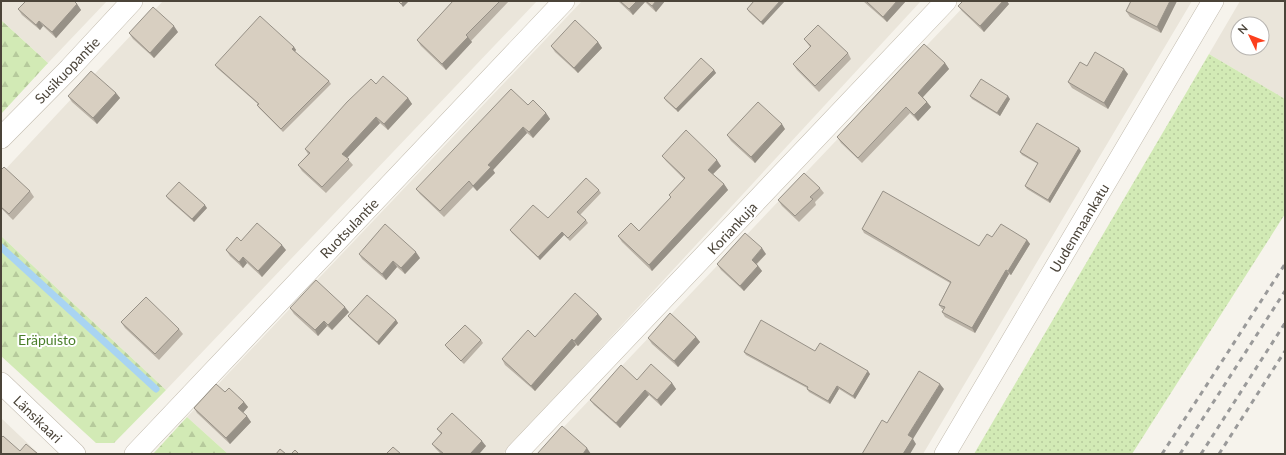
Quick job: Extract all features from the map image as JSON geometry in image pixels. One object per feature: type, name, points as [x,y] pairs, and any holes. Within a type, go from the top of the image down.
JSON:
[{"type":"street","name":"Susikuopantie","points":[[1,138],[70,68],[132,1]]},
{"type":"street","name":"Ruotsulantie","points":[[135,454],[564,1]]},
{"type":"street","name":"Koriankuja","points":[[516,454],[946,1]]},
{"type":"street","name":"Uudenmaankatu","points":[[945,454],[1213,1]]},
{"type":"street","name":"Länsikaari","points":[[1,383],[75,454]]},
{"type":"shaded area","points":[[1,1],[107,1],[48,63],[1,20]]},
{"type":"shaded area","points":[[163,1],[537,1],[166,390],[1,236],[1,174]]},
{"type":"shaded area","points":[[582,1],[921,1],[503,454],[228,454],[187,417]]},
{"type":"shaded area","points":[[969,1],[1192,1],[923,454],[538,454]]},
{"type":"shaded area","points":[[1240,1],[1285,1],[1285,99],[1209,54],[1230,18],[1230,56],[1270,56],[1270,16],[1231,16]]},
{"type":"shaded area","points":[[1,418],[39,454],[1,454]]},
{"type":"green space","points":[[1,20],[48,63],[1,114]]},
{"type":"green space","points":[[1209,54],[1285,99],[1285,214],[1132,454],[974,454]]},
{"type":"green space","name":"Eräpuisto","points":[[1,236],[166,390],[114,443],[96,443],[1,356]]},
{"type":"green space","points":[[187,417],[228,454],[153,454]]},
{"type":"building","points":[[26,1],[74,1],[77,4],[52,32],[39,21],[36,25],[18,9]]},
{"type":"building","points":[[453,1],[500,1],[466,35],[468,37],[442,64],[417,40]]},
{"type":"building","points":[[620,1],[637,1],[629,9]]},
{"type":"building","points":[[646,1],[656,1],[652,6]]},
{"type":"building","points":[[754,1],[780,1],[761,22],[747,9]]},
{"type":"building","points":[[866,1],[897,1],[883,17]]},
{"type":"building","points":[[963,1],[1003,1],[980,26],[958,6]]},
{"type":"building","points":[[1131,1],[1170,1],[1157,27],[1126,11]]},
{"type":"building","points":[[153,7],[174,26],[150,53],[129,33]]},
{"type":"building","points":[[260,16],[294,47],[292,49],[329,81],[281,129],[257,105],[259,104],[215,65]]},
{"type":"building","points":[[575,20],[598,42],[574,68],[551,46]]},
{"type":"building","points":[[818,25],[848,53],[815,86],[793,64],[811,46],[804,39]]},
{"type":"building","points":[[924,44],[945,63],[918,93],[927,102],[914,115],[906,107],[858,158],[837,137]]},
{"type":"building","points":[[1095,52],[1124,69],[1104,103],[1068,82],[1080,62],[1087,66]]},
{"type":"building","points":[[701,58],[714,70],[676,109],[664,98]]},
{"type":"building","points":[[91,71],[116,93],[93,118],[68,96]]},
{"type":"building","points":[[383,76],[408,98],[384,124],[376,117],[342,154],[349,159],[322,187],[298,165],[310,153],[305,149],[347,102],[371,79],[376,84]]},
{"type":"building","points":[[981,79],[1008,96],[997,113],[970,96]]},
{"type":"building","points":[[511,89],[528,105],[533,100],[546,113],[529,132],[523,127],[488,165],[491,167],[473,186],[469,181],[440,211],[416,189]]},
{"type":"building","points":[[758,102],[782,124],[751,157],[727,135]]},
{"type":"building","points":[[1037,123],[1079,148],[1048,200],[1025,186],[1038,163],[1020,152]]},
{"type":"building","points":[[686,130],[717,160],[708,170],[724,184],[649,265],[618,236],[631,223],[639,231],[671,197],[669,195],[685,178],[662,156]]},
{"type":"building","points":[[4,167],[30,191],[9,214],[1,207],[1,170]]},
{"type":"building","points":[[804,173],[820,188],[810,197],[813,199],[795,216],[778,200]]},
{"type":"building","points":[[586,178],[599,190],[577,212],[586,220],[568,238],[562,232],[538,257],[510,230],[533,205],[548,218]]},
{"type":"building","points":[[179,182],[205,205],[192,219],[166,196]]},
{"type":"building","points":[[883,191],[979,246],[987,234],[992,237],[1001,224],[1027,240],[1008,271],[1006,270],[972,328],[942,312],[945,307],[939,305],[951,282],[862,229]]},
{"type":"building","points":[[257,223],[282,245],[258,271],[243,257],[239,262],[226,250],[237,237],[241,241]]},
{"type":"building","points":[[385,224],[416,252],[401,268],[393,261],[382,274],[359,254]]},
{"type":"building","points":[[745,233],[762,248],[752,260],[758,266],[740,286],[717,264]]},
{"type":"building","points":[[316,280],[345,307],[328,325],[324,321],[315,330],[290,308]]},
{"type":"building","points":[[575,293],[598,314],[574,341],[572,339],[531,386],[502,359],[528,330],[535,337]]},
{"type":"building","points":[[367,295],[396,320],[377,342],[348,316]]},
{"type":"building","points":[[146,297],[179,329],[155,354],[121,322]]},
{"type":"building","points":[[670,313],[696,337],[674,361],[648,338]]},
{"type":"building","points":[[761,320],[815,351],[820,343],[868,371],[853,396],[837,386],[828,401],[807,389],[808,387],[744,352]]},
{"type":"building","points":[[465,325],[481,340],[461,361],[445,345]]},
{"type":"building","points":[[651,364],[672,383],[657,400],[645,390],[616,423],[590,400],[621,365],[637,380]]},
{"type":"building","points":[[919,371],[940,384],[908,435],[913,438],[903,454],[862,454],[882,420],[887,423]]},
{"type":"building","points":[[216,384],[225,392],[229,388],[244,402],[238,408],[247,416],[226,438],[194,408]]},
{"type":"building","points":[[452,413],[482,441],[470,454],[444,454],[432,444],[442,433],[437,429]]},
{"type":"building","points":[[562,426],[587,448],[583,454],[537,454]]},
{"type":"building","points":[[3,436],[20,451],[26,444],[38,454],[1,454],[1,438]]},
{"type":"building","points":[[393,447],[401,454],[386,454]]},
{"type":"building","points":[[280,449],[286,454],[276,454]]},
{"type":"building","points":[[295,450],[299,454],[291,454]]},
{"type":"waterway","points":[[1,247],[156,389]]},
{"type":"railway","points":[[1162,454],[1285,264]]},
{"type":"railway","points":[[1180,454],[1285,291]]},
{"type":"railway","points":[[1201,454],[1285,323]]},
{"type":"railway","points":[[1219,454],[1285,351]]}]
